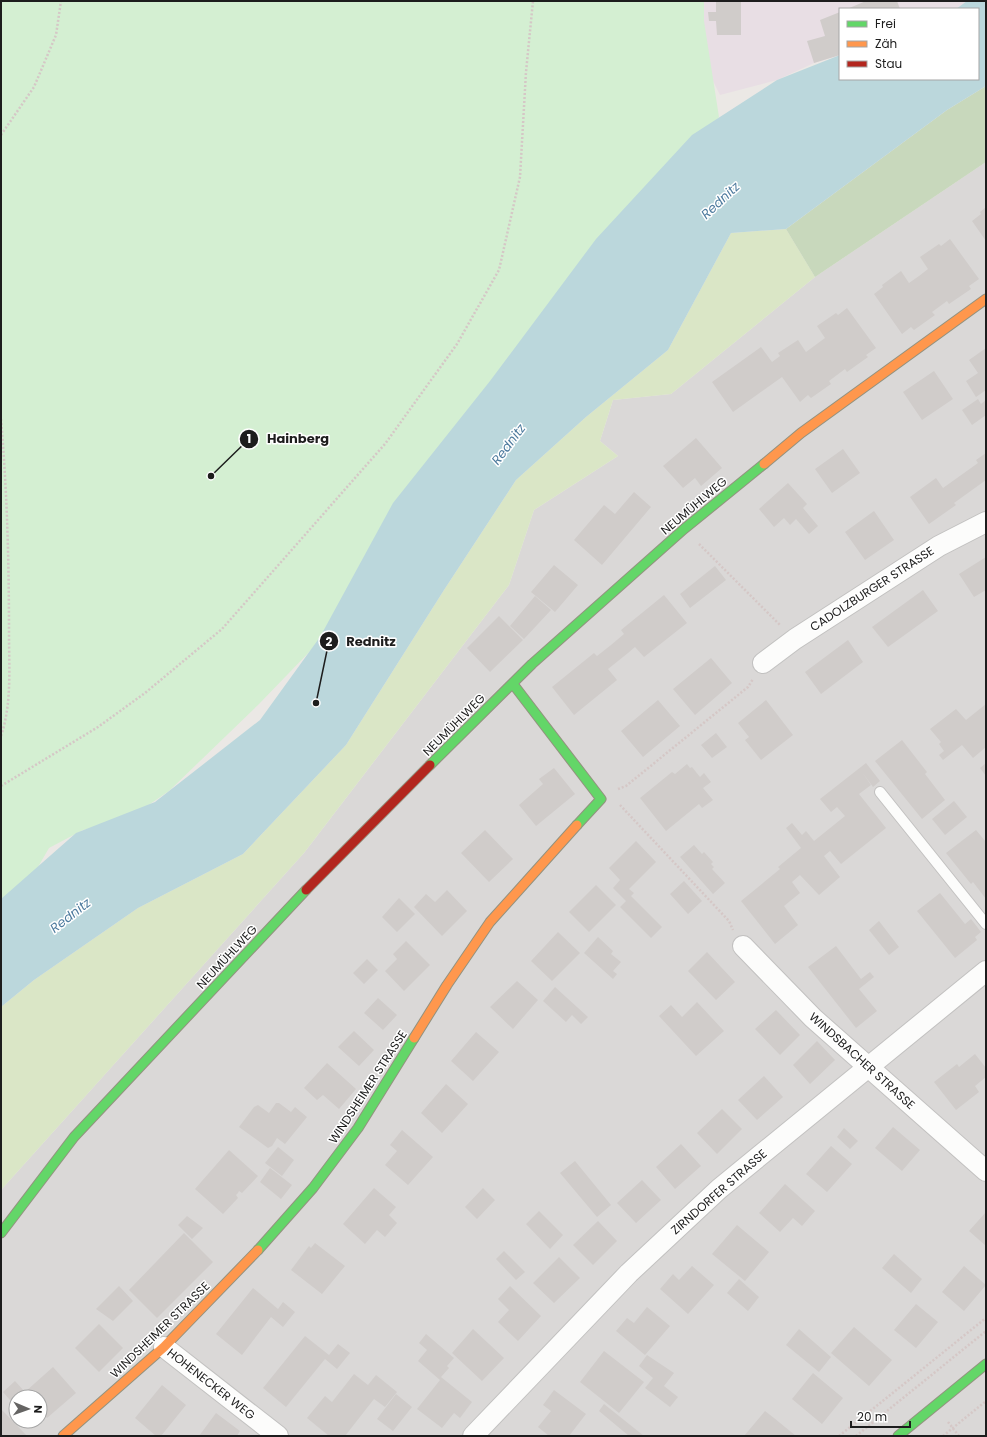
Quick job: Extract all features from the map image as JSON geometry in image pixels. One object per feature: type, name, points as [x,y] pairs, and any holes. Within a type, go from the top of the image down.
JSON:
[{"type":"street","name":"NEUMÜHLWEG","points":[[1,1233],[74,1137],[317,878],[532,664],[684,529],[801,433],[986,299]]},
{"type":"street","name":"CADOLZBURGER STRASSE","points":[[763,663],[794,640],[939,546],[986,522]]},
{"type":"street","points":[[513,684],[601,799]]},
{"type":"street","name":"WINDSHEIMER STRASSE","points":[[63,1436],[164,1347],[273,1234],[313,1188],[358,1128],[447,985],[490,922],[528,878],[601,799]]},
{"type":"street","name":"WINDSBACHER STRASSE","points":[[742,946],[813,1018],[986,1171]]},
{"type":"street","name":"ZIRNDORFER STRASSE","points":[[473,1436],[628,1274],[719,1190],[849,1084],[867,1067],[986,971]]},
{"type":"street","name":"HOHENECKER WEG","points":[[164,1347],[278,1436]]},
{"type":"street","points":[[898,1436],[986,1364]]},
{"type":"lane","points":[[880,792],[986,924]]},
{"type":"path","points":[[1,135],[34,87],[56,35],[61,1]]},
{"type":"path","points":[[1,786],[98,727],[145,693],[222,629],[385,444],[457,344],[499,270],[520,177],[526,72],[533,1]]},
{"type":"path","points":[[1,419],[6,481],[9,575],[9,670],[5,723],[1,736]]},
{"type":"path","points":[[684,529],[794,640]]},
{"type":"path","points":[[601,799],[609,792],[626,786],[748,687],[763,663]]},
{"type":"path","points":[[609,792],[729,922]]},
{"type":"path","points":[[839,1436],[986,1318]]},
{"type":"path","points":[[856,1436],[986,1331]]},
{"type":"path","points":[[943,1436],[986,1401]]},
{"type":"shaded area","points":[[690,1],[967,1],[957,8],[839,8],[839,55],[814,63],[777,80],[720,95],[698,51]]},
{"type":"shaded area","points":[[986,162],[986,1436],[1,1436],[1,1190],[304,853],[509,585],[534,510],[618,456],[600,441],[613,400],[671,394],[815,277]]},
{"type":"green space","points":[[1,1],[704,1],[704,21],[719,117],[316,645],[259,704],[169,791],[150,804],[121,820],[83,830],[49,848],[38,867],[17,890],[1,900]]},
{"type":"green space","points":[[986,86],[986,162],[815,277],[786,229],[947,110]]},
{"type":"green space","points":[[786,229],[815,277],[671,394],[613,400],[600,441],[618,456],[534,510],[509,585],[304,853],[1,1190],[1,1007],[34,980],[138,908],[243,854],[346,745],[444,590],[516,480],[586,417],[668,350],[731,233]]},
{"type":"water","points":[[967,1],[986,1],[986,86],[947,110],[786,229],[731,233],[668,350],[586,417],[516,480],[444,590],[346,745],[243,854],[138,908],[34,980],[1,1007],[1,899],[76,833],[155,802],[260,720],[320,637],[393,503],[490,381],[596,239],[692,135],[777,80],[839,55],[839,80],[979,80],[979,8],[957,8]]},
{"type":"building","points":[[716,1],[741,1],[741,35],[717,35],[716,21],[709,21],[708,12],[716,12]]},
{"type":"building","points":[[866,1],[897,1],[900,8],[849,8]]},
{"type":"building","points":[[839,12],[839,55],[814,63],[807,41],[825,36],[820,20]]},
{"type":"building","points":[[986,207],[986,241],[972,221],[981,214],[980,212]]},
{"type":"building","points":[[950,239],[979,279],[969,286],[971,289],[949,304],[947,301],[932,312],[935,315],[914,330],[911,327],[902,334],[874,294],[883,287],[882,285],[901,271],[909,283],[919,276],[928,269],[920,257],[939,244],[941,246]]},
{"type":"building","points":[[847,308],[876,348],[866,355],[868,357],[847,372],[845,369],[829,381],[831,384],[811,398],[808,395],[800,402],[782,377],[733,412],[712,382],[761,347],[772,362],[780,356],[778,353],[798,340],[806,352],[825,338],[817,326],[836,313],[838,315]]},
{"type":"building","points":[[986,348],[986,390],[976,397],[966,381],[978,373],[969,360]]},
{"type":"building","points":[[934,371],[953,399],[922,420],[903,392]]},
{"type":"building","points":[[978,399],[981,404],[986,400],[986,415],[972,425],[962,410]]},
{"type":"building","points":[[696,438],[722,468],[701,486],[695,478],[683,488],[663,466]]},
{"type":"building","points":[[843,449],[860,473],[832,493],[815,469]]},
{"type":"building","points":[[986,453],[986,480],[954,503],[956,505],[929,524],[910,497],[936,478],[943,488],[978,463],[976,460]]},
{"type":"building","points":[[788,483],[807,504],[803,508],[818,526],[809,534],[796,519],[790,525],[784,518],[774,527],[759,509]]},
{"type":"building","points":[[634,492],[651,507],[602,565],[574,540],[604,505],[615,514]]},
{"type":"building","points":[[874,511],[894,540],[865,560],[845,532]]},
{"type":"building","points":[[986,557],[986,590],[974,597],[959,574]]},
{"type":"building","points":[[554,565],[578,585],[555,612],[531,592]]},
{"type":"building","points":[[715,566],[726,580],[690,608],[680,594]]},
{"type":"building","points":[[923,590],[938,611],[888,647],[872,627]]},
{"type":"building","points":[[664,595],[687,623],[644,657],[635,647],[608,669],[617,680],[574,715],[552,687],[594,653],[597,656],[611,645],[624,634],[621,630]]},
{"type":"building","points":[[535,596],[551,610],[524,639],[510,626]]},
{"type":"building","points":[[499,616],[523,640],[490,672],[467,648]]},
{"type":"building","points":[[848,640],[863,662],[821,694],[805,672]]},
{"type":"building","points":[[711,658],[732,683],[695,715],[673,689]]},
{"type":"building","points":[[658,700],[680,726],[643,757],[621,731]]},
{"type":"building","points":[[766,700],[793,735],[761,760],[745,740],[749,737],[738,723]]},
{"type":"building","points":[[986,704],[986,747],[973,758],[962,745],[943,760],[939,755],[944,751],[939,744],[941,742],[930,729],[956,709],[966,720]]},
{"type":"building","points":[[716,733],[727,747],[712,758],[701,745]]},
{"type":"building","points":[[902,740],[927,772],[925,774],[945,800],[922,819],[875,761]]},
{"type":"building","points":[[866,763],[880,781],[873,787],[862,772],[871,785],[859,794],[886,828],[841,864],[830,851],[824,856],[840,877],[819,895],[800,875],[792,882],[800,893],[784,906],[798,925],[775,944],[741,901],[780,869],[778,867],[801,848],[786,828],[792,823],[802,835],[806,831],[814,841],[845,816],[837,807],[831,812],[820,799]]},
{"type":"building","points":[[986,763],[986,776],[980,768]]},
{"type":"building","points":[[687,764],[690,768],[692,767],[700,777],[704,773],[711,782],[703,788],[713,800],[702,808],[699,804],[666,831],[640,798],[672,772],[675,774]]},
{"type":"building","points":[[554,768],[575,794],[536,826],[519,805],[543,784],[539,779]]},
{"type":"building","points":[[954,801],[967,817],[945,835],[932,819]]},
{"type":"building","points":[[485,830],[513,859],[489,882],[461,853]]},
{"type":"building","points":[[976,830],[986,842],[986,899],[973,882],[971,884],[946,853]]},
{"type":"building","points":[[636,841],[656,862],[629,889],[634,893],[631,896],[662,927],[651,938],[620,907],[626,901],[613,888],[620,880],[609,868]]},
{"type":"building","points":[[694,845],[702,854],[704,852],[713,862],[711,864],[714,867],[712,869],[725,883],[713,894],[680,857]]},
{"type":"building","points":[[684,881],[702,901],[688,914],[670,894]]},
{"type":"building","points":[[596,885],[616,905],[589,932],[569,912]]},
{"type":"building","points":[[447,890],[467,911],[442,936],[414,907],[426,894],[435,902]]},
{"type":"building","points":[[940,893],[965,924],[971,919],[981,932],[975,937],[977,940],[955,958],[917,911]]},
{"type":"building","points":[[399,898],[415,914],[397,932],[382,917]]},
{"type":"building","points":[[879,921],[899,947],[889,955],[869,930]]},
{"type":"building","points":[[558,932],[580,953],[552,981],[531,961]]},
{"type":"building","points":[[598,937],[613,951],[611,954],[621,962],[613,971],[617,974],[613,979],[584,953]]},
{"type":"building","points":[[406,941],[430,965],[404,991],[385,971],[397,959],[393,954]]},
{"type":"building","points":[[836,946],[861,979],[870,972],[874,977],[859,989],[877,1011],[856,1028],[808,967]]},
{"type":"building","points":[[707,952],[735,982],[716,1000],[688,971]]},
{"type":"building","points":[[367,959],[378,970],[364,984],[353,973]]},
{"type":"building","points":[[517,981],[538,1000],[513,1029],[490,1007]]},
{"type":"building","points":[[555,987],[588,1017],[581,1024],[572,1015],[566,1022],[543,1001]]},
{"type":"building","points":[[378,998],[397,1015],[383,1030],[364,1013]]},
{"type":"building","points":[[697,1002],[724,1031],[696,1056],[659,1016],[671,1005],[682,1017]]},
{"type":"building","points":[[776,1010],[800,1035],[780,1055],[755,1029]]},
{"type":"building","points":[[354,1031],[374,1050],[359,1066],[338,1047]]},
{"type":"building","points":[[476,1032],[499,1052],[473,1081],[451,1061]]},
{"type":"building","points":[[817,1041],[835,1060],[810,1084],[793,1065]]},
{"type":"building","points":[[975,1054],[986,1068],[986,1077],[975,1086],[979,1092],[956,1110],[934,1082],[957,1064],[959,1067]]},
{"type":"building","points":[[327,1063],[356,1089],[339,1109],[323,1095],[317,1100],[304,1088]]},
{"type":"building","points":[[764,1076],[783,1097],[757,1120],[738,1100]]},
{"type":"building","points":[[446,1084],[468,1104],[442,1133],[421,1113]]},
{"type":"building","points":[[276,1103],[279,1103],[291,1112],[295,1107],[307,1117],[285,1144],[277,1138],[272,1146],[268,1148],[239,1127],[254,1107],[258,1105],[269,1113]]},
{"type":"building","points":[[722,1109],[742,1129],[717,1154],[697,1133]]},
{"type":"building","points":[[893,1127],[920,1150],[902,1171],[875,1148]]},
{"type":"building","points":[[844,1128],[858,1141],[850,1149],[837,1137]]},
{"type":"building","points":[[402,1130],[433,1157],[408,1185],[385,1165],[397,1151],[390,1145]]},
{"type":"building","points":[[681,1144],[701,1166],[675,1189],[656,1167]]},
{"type":"building","points":[[831,1146],[852,1164],[827,1192],[806,1174]]},
{"type":"building","points":[[278,1147],[294,1160],[282,1176],[265,1163]]},
{"type":"building","points":[[229,1150],[258,1176],[242,1193],[239,1191],[236,1195],[238,1198],[223,1214],[195,1189]]},
{"type":"building","points":[[575,1161],[611,1205],[597,1217],[560,1173]]},
{"type":"building","points":[[270,1168],[292,1185],[281,1199],[260,1182]]},
{"type":"building","points":[[642,1180],[661,1200],[636,1223],[617,1203]]},
{"type":"building","points":[[785,1184],[815,1211],[802,1226],[793,1218],[780,1232],[759,1213]]},
{"type":"building","points":[[374,1188],[396,1207],[389,1215],[397,1223],[385,1237],[377,1230],[365,1244],[343,1224]]},
{"type":"building","points":[[483,1188],[495,1200],[477,1219],[465,1207]]},
{"type":"building","points":[[539,1211],[563,1235],[550,1249],[526,1224]]},
{"type":"building","points":[[986,1212],[986,1246],[969,1231]]},
{"type":"building","points":[[187,1216],[203,1228],[192,1239],[178,1225]]},
{"type":"building","points":[[598,1221],[617,1241],[593,1265],[573,1245]]},
{"type":"building","points":[[737,1225],[769,1252],[745,1281],[712,1254]]},
{"type":"building","points":[[184,1233],[213,1262],[157,1318],[129,1290]]},
{"type":"building","points":[[315,1243],[345,1266],[322,1294],[291,1270],[309,1246],[311,1248]]},
{"type":"building","points":[[504,1251],[525,1272],[516,1280],[496,1259]]},
{"type":"building","points":[[894,1254],[922,1279],[911,1293],[882,1268]]},
{"type":"building","points":[[559,1257],[580,1278],[554,1303],[533,1283]]},
{"type":"building","points":[[692,1266],[714,1285],[688,1314],[660,1289],[673,1274],[679,1280]]},
{"type":"building","points":[[964,1266],[986,1285],[964,1311],[942,1292]]},
{"type":"building","points":[[739,1279],[759,1297],[748,1311],[727,1293]]},
{"type":"building","points":[[119,1286],[133,1301],[113,1321],[96,1309]]},
{"type":"building","points":[[510,1286],[541,1316],[518,1341],[498,1322],[509,1310],[498,1299]]},
{"type":"building","points":[[253,1288],[278,1309],[283,1302],[295,1312],[283,1327],[271,1317],[242,1355],[216,1334]]},
{"type":"building","points":[[916,1304],[938,1322],[916,1348],[894,1330]]},
{"type":"building","points":[[647,1307],[670,1326],[645,1355],[616,1331],[627,1318],[634,1323]]},
{"type":"building","points":[[99,1324],[123,1348],[99,1372],[75,1348]]},
{"type":"building","points":[[854,1327],[892,1360],[869,1386],[831,1353]]},
{"type":"building","points":[[473,1329],[504,1358],[482,1381],[452,1353]]},
{"type":"building","points":[[799,1329],[831,1357],[819,1372],[786,1345]]},
{"type":"building","points":[[426,1334],[454,1358],[447,1366],[449,1368],[441,1377],[472,1402],[460,1418],[454,1413],[442,1428],[417,1409],[440,1380],[418,1361],[427,1350],[419,1343]]},
{"type":"building","points":[[305,1336],[329,1355],[338,1344],[350,1353],[337,1369],[325,1359],[286,1407],[263,1388]]},
{"type":"building","points":[[604,1351],[644,1382],[619,1413],[580,1382]]},
{"type":"building","points":[[647,1355],[674,1373],[664,1386],[678,1397],[670,1407],[645,1388],[653,1378],[639,1366]]},
{"type":"building","points":[[53,1367],[76,1393],[48,1417],[48,1389],[28,1389]]},
{"type":"building","points":[[813,1373],[843,1398],[822,1424],[792,1399]]},
{"type":"building","points":[[354,1374],[368,1385],[376,1375],[397,1392],[385,1407],[374,1399],[345,1436],[329,1436],[307,1418],[325,1396],[332,1402]]},
{"type":"building","points":[[15,1381],[22,1389],[8,1389],[8,1398],[3,1392]]},
{"type":"building","points":[[162,1385],[186,1405],[161,1436],[156,1436],[135,1418]]},
{"type":"building","points":[[554,1390],[586,1414],[569,1436],[549,1436],[538,1427],[551,1411],[543,1405]]},
{"type":"building","points":[[396,1394],[412,1407],[393,1431],[377,1419]]},
{"type":"building","points":[[604,1404],[644,1436],[629,1436],[599,1411]]},
{"type":"building","points":[[1,1409],[8,1416],[8,1429],[20,1429],[27,1436],[1,1436]]},
{"type":"building","points":[[765,1411],[774,1418],[796,1436],[744,1436]]},
{"type":"building","points":[[216,1413],[240,1431],[237,1436],[199,1436]]},
{"type":"traffic: fast","points":[[430,765],[532,664],[684,529],[764,464]]},
{"type":"traffic: fast","points":[[513,684],[601,799],[577,825]]},
{"type":"traffic: fast","points":[[1,1233],[74,1137],[306,890]]},
{"type":"traffic: fast","points":[[258,1250],[313,1188],[358,1128],[414,1038]]},
{"type":"traffic: fast","points":[[898,1436],[986,1364]]},
{"type":"traffic: slow","points":[[764,464],[801,433],[986,299]]},
{"type":"traffic: slow","points":[[414,1038],[447,985],[490,922],[577,825]]},
{"type":"traffic: slow","points":[[63,1436],[164,1347],[258,1250]]},
{"type":"traffic: jam","points":[[306,890],[430,765]]},
{"type":"place","name":"Hainberg","points":[[211,476]]},
{"type":"place","name":"Rednitz","points":[[316,703]]}]
